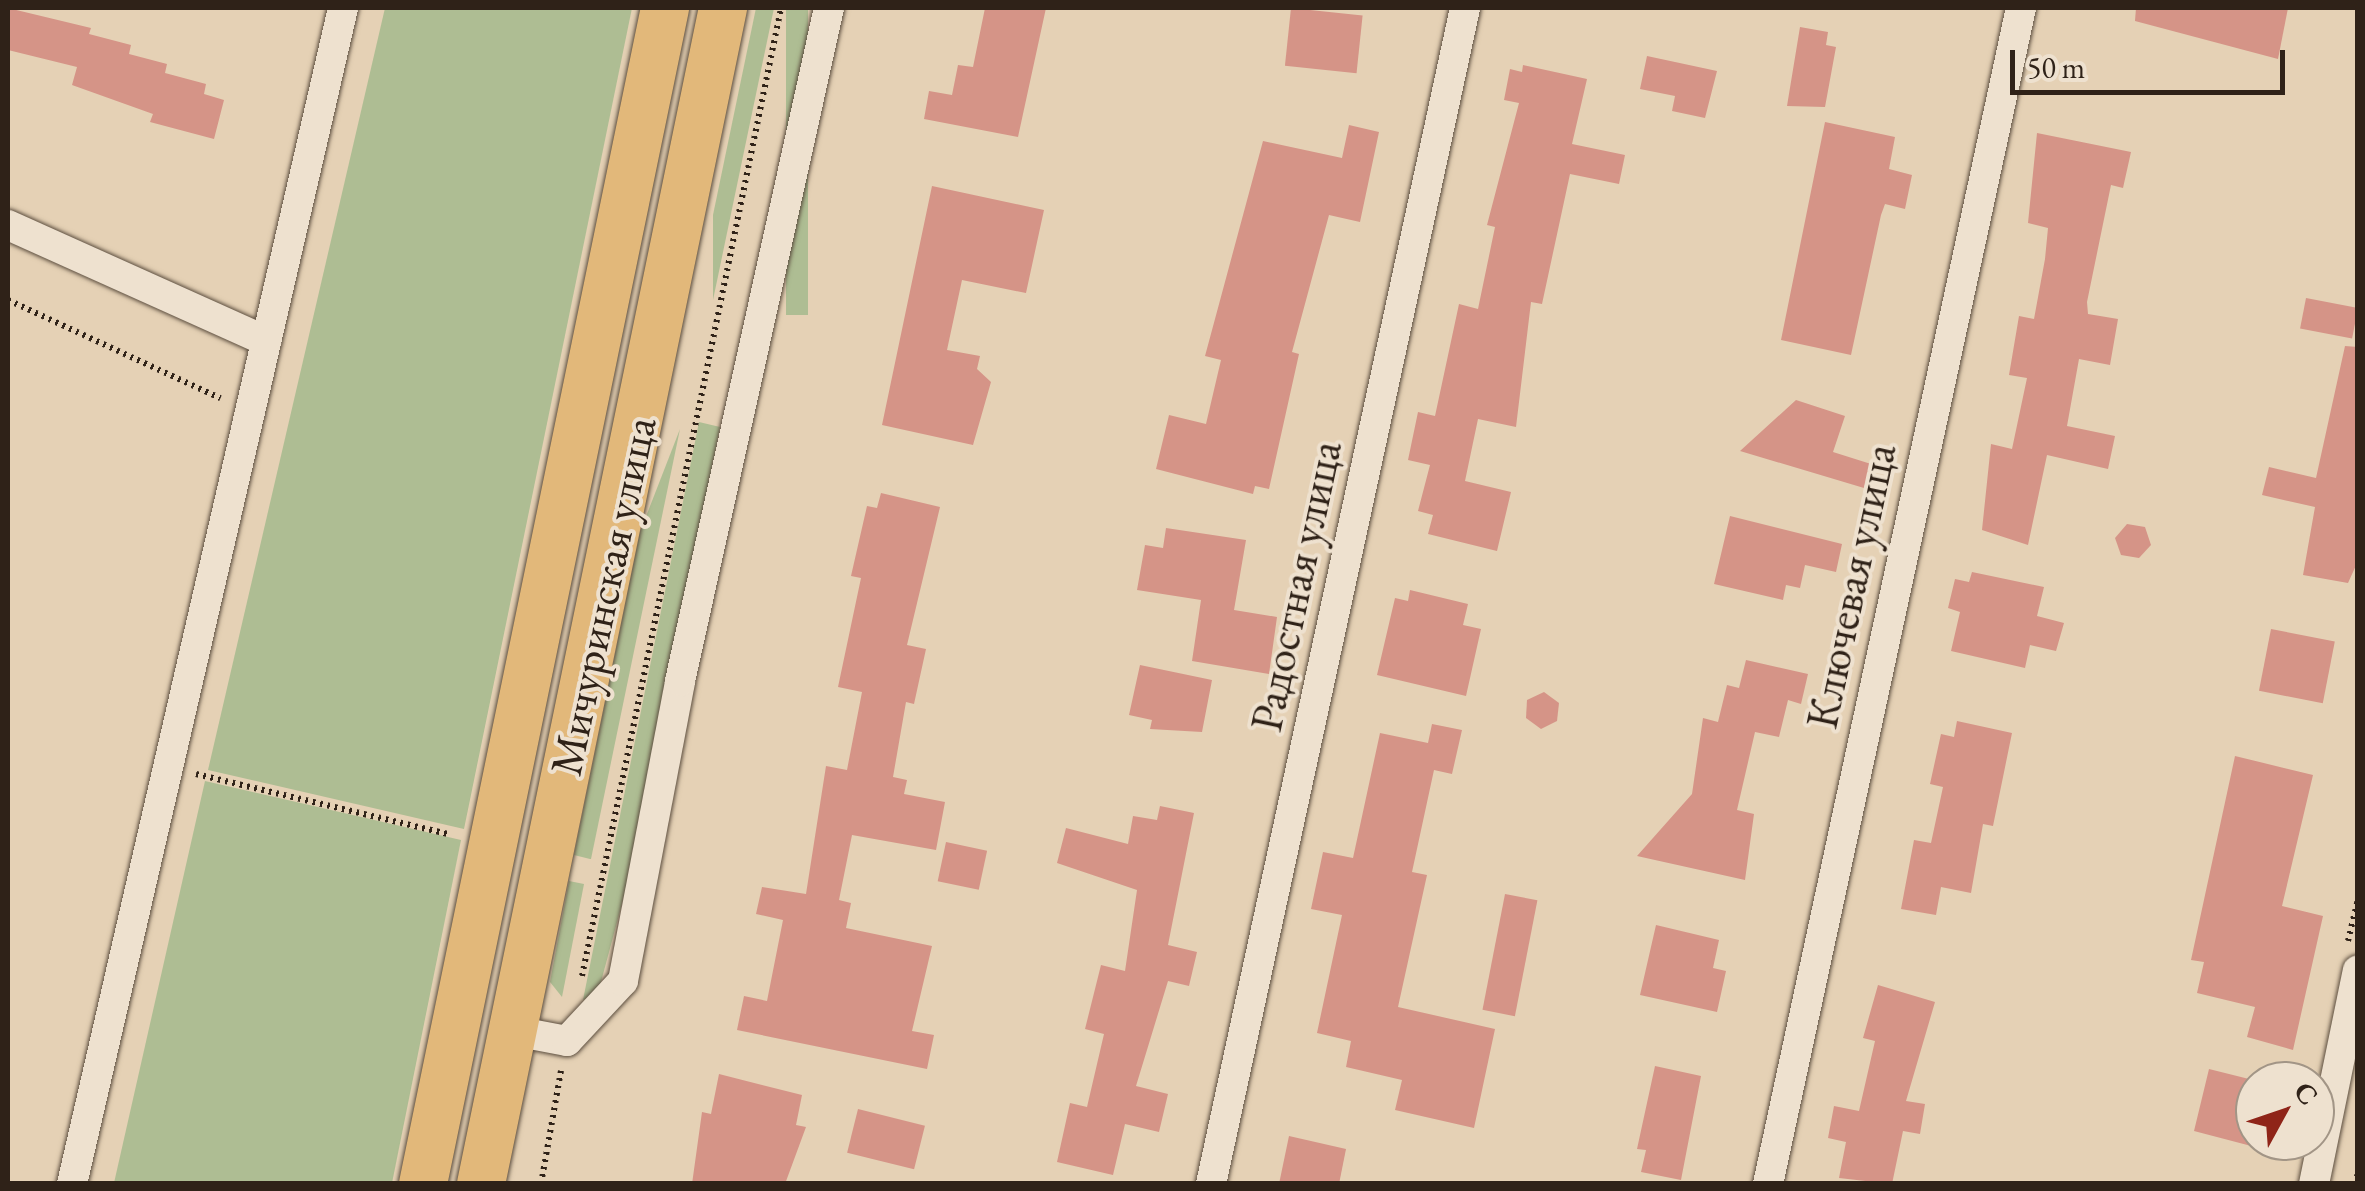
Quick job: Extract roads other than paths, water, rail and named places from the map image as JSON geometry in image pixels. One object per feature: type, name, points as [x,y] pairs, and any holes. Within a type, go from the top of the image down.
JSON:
[{"type":"main road","name":"Мичуринская улица","points":[[423,1184],[665,8]]},
{"type":"main road","name":"Мичуринская улица","points":[[481,1184],[509,1030],[723,8]]},
{"type":"street","points":[[509,1030],[568,1041],[623,981],[684,662],[829,8]]},
{"type":"street","name":"Радостная улица","points":[[1211,1184],[1465,8]]},
{"type":"street","name":"Ключевая улица","points":[[1768,1184],[2021,8]]},
{"type":"street","points":[[72,1184],[266,341],[333,11]]},
{"type":"street","points":[[8,225],[266,341]]},
{"type":"street","points":[[2314,1184],[2358,970]]}]
